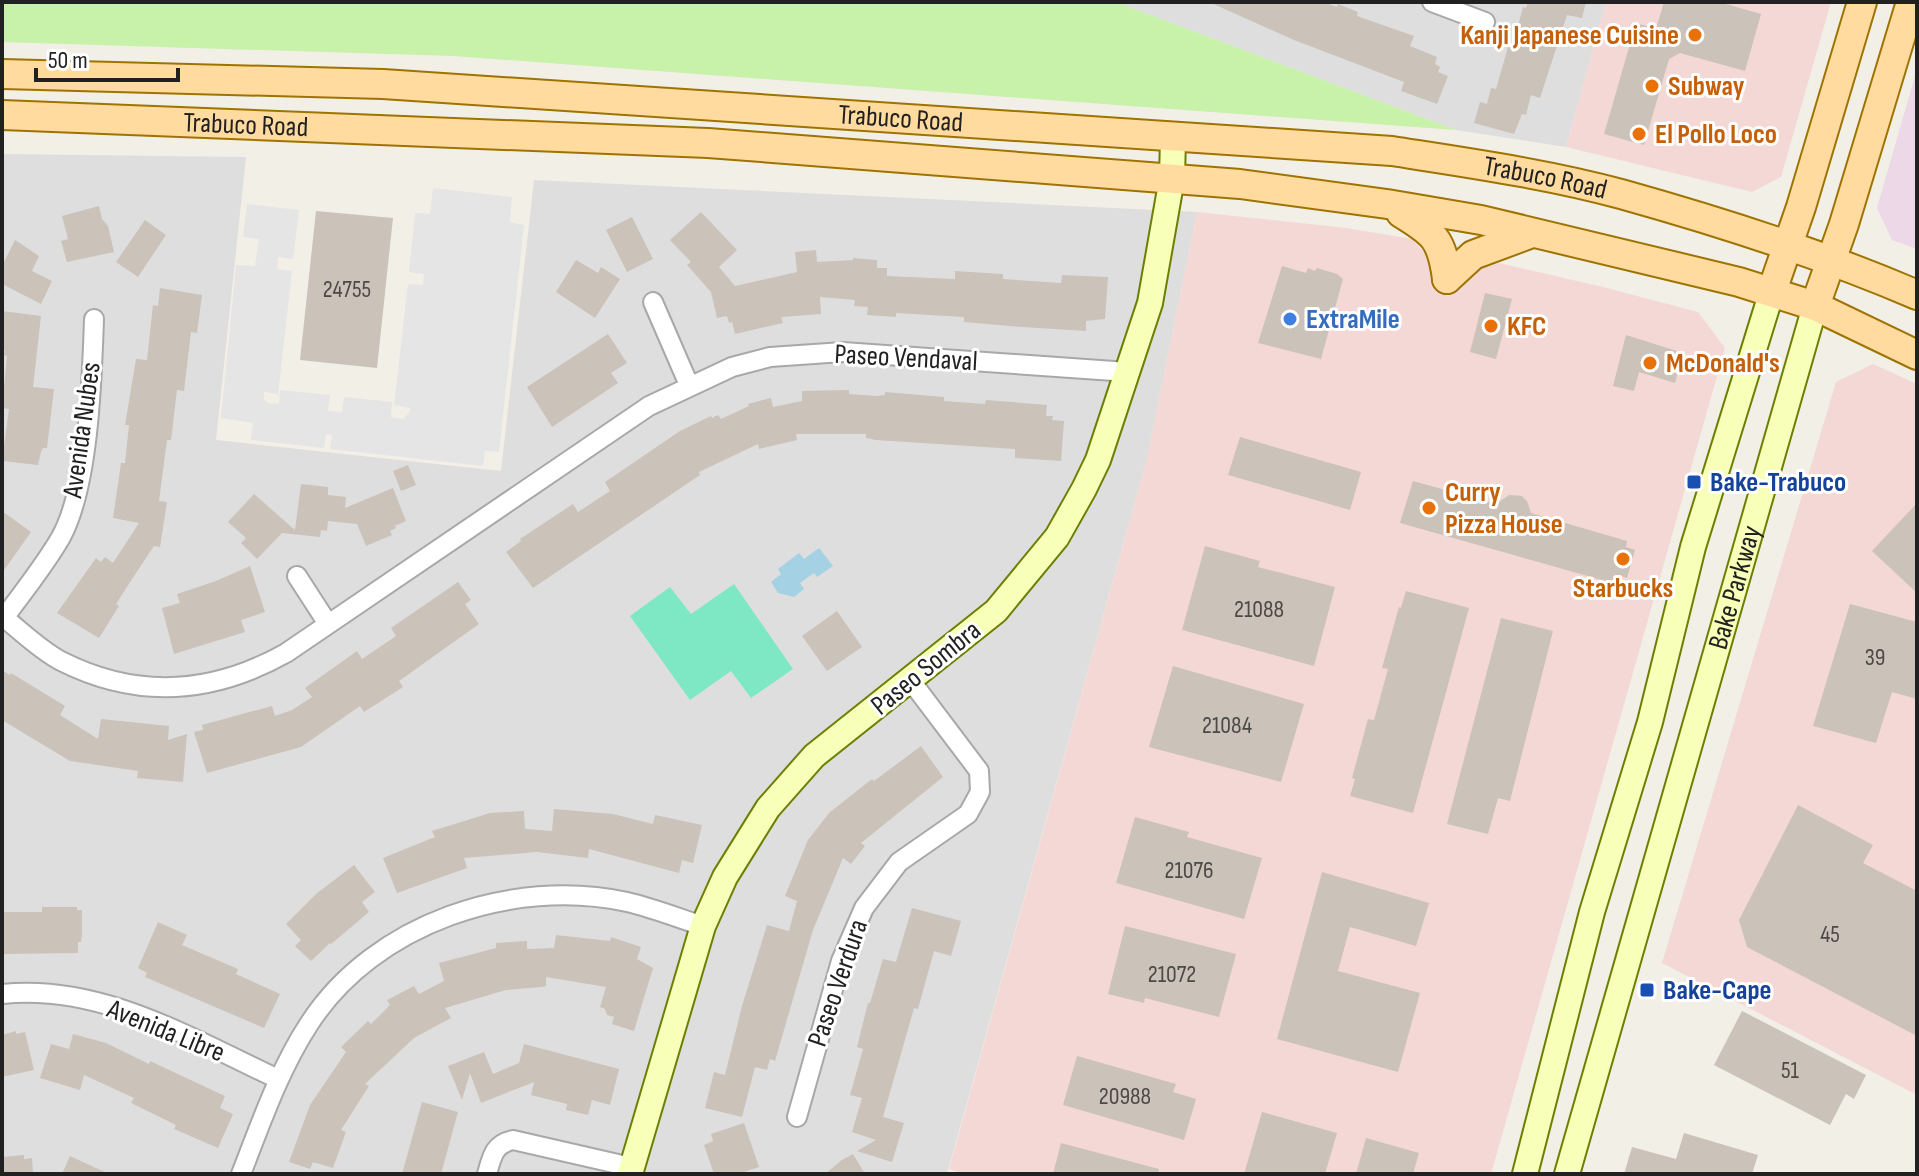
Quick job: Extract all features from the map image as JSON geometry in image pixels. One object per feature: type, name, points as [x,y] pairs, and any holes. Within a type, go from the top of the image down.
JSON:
[{"type":"main road","name":"Bake Parkway","points":[[1525,1174],[1592,912],[1650,722],[1693,547],[1862,2]]},
{"type":"main road","name":"Bake Parkway","points":[[1567,1174],[1815,306],[1911,2]]},
{"type":"main road","name":"Trabuco Road","points":[[2,74],[367,84],[1392,151],[1503,169],[1620,194],[1832,259],[1917,295]]},
{"type":"main road","points":[[507,135],[509,93]]},
{"type":"main road","name":"Trabuco Road","points":[[2,115],[708,143],[1172,178],[1387,204],[1535,232],[1772,291],[1815,306],[1917,355]]},
{"type":"main road","name":"Paseo Sombra","points":[[630,1170],[703,926],[725,877],[778,796],[814,756],[996,611],[1057,537],[1098,460],[1150,303],[1172,178],[1173,138]]},
{"type":"main road","points":[[1387,204],[1431,231],[1444,256],[1447,279],[1473,255],[1535,232]]},
{"type":"street","points":[[1432,2],[1485,22]]},
{"type":"street","points":[[653,302],[689,385]]},
{"type":"street","name":"Avenida Nubes","points":[[3,617],[60,538],[73,506],[92,381],[94,319]]},
{"type":"street","name":"Paseo Vendaval","points":[[3,617],[59,660],[73,666],[125,683],[164,688],[195,686],[245,674],[286,653],[649,406],[732,367],[770,357],[843,352],[1128,372]]},
{"type":"street","points":[[297,576],[328,624]]},
{"type":"street","name":"Paseo Verdura","points":[[797,1117],[841,961],[864,908],[899,862],[968,814],[980,792],[979,771],[911,681]]},
{"type":"street","points":[[241,1174],[278,1079],[310,1022],[336,990],[367,962],[394,944],[452,914],[482,904],[559,895],[628,902],[703,926]]},
{"type":"street","name":"Avenida Libre","points":[[2,994],[65,995],[132,1011],[278,1079]]},
{"type":"street","points":[[487,1174],[494,1151],[502,1143],[513,1140],[630,1170]]},
{"type":"shaded area","points":[[1116,2],[1606,2],[1566,147],[1456,130]]},
{"type":"shaded area","points":[[1606,2],[1831,2],[1781,177],[1752,192],[1566,147]]},
{"type":"shaded area","points":[[1917,69],[1917,249],[1892,240],[1877,208]]},
{"type":"shaded area","points":[[2,154],[246,157],[216,440],[501,471],[534,180],[1197,212],[1147,459],[947,1174],[2,1174]]},
{"type":"shaded area","points":[[433,188],[512,197],[510,222],[524,225],[499,452],[485,451],[483,466],[330,449],[332,435],[326,434],[324,448],[251,440],[253,423],[221,418],[236,265],[255,266],[259,239],[243,237],[247,204],[299,210],[293,259],[278,257],[277,269],[292,271],[278,394],[264,392],[264,399],[268,403],[279,404],[280,390],[330,395],[328,411],[342,412],[344,397],[392,402],[391,417],[403,419],[409,413],[410,408],[394,405],[408,284],[423,285],[424,274],[409,272],[415,213],[430,214]]},
{"type":"shaded area","points":[[1197,212],[1346,228],[1412,239],[1427,255],[1482,268],[1499,263],[1603,287],[1698,312],[1725,348],[1491,1174],[964,1174],[949,1169],[1147,459]]},
{"type":"shaded area","points":[[1873,364],[1917,384],[1917,1095],[1662,963],[1836,382]]},
{"type":"green space","points":[[2,2],[1116,2],[1456,130],[453,56],[2,42]]},
{"type":"green space","points":[[734,584],[793,669],[751,698],[731,671],[690,700],[630,616],[670,587],[691,614]]},
{"type":"water","points":[[819,548],[833,566],[817,577],[814,573],[800,583],[804,589],[794,597],[778,593],[771,582],[781,574],[778,569],[799,553],[804,559]]},
{"type":"building","points":[[1209,2],[1323,2],[1337,7],[1338,4],[1358,12],[1357,16],[1414,36],[1410,46],[1437,57],[1435,64],[1440,67],[1438,72],[1448,76],[1437,104],[1401,91],[1404,82],[1294,40]]},
{"type":"building","points":[[1528,2],[1586,2],[1582,18],[1567,15],[1540,98],[1531,95],[1526,115],[1522,114],[1514,134],[1474,123],[1480,102],[1487,104],[1491,88],[1496,89],[1508,47],[1512,48],[1523,7],[1526,8]]},
{"type":"building","points":[[1664,2],[1719,2],[1761,14],[1745,71],[1680,53],[1669,59],[1644,145],[1604,134],[1636,23],[1656,29]]},
{"type":"building","points":[[99,206],[114,252],[67,262],[61,241],[68,239],[62,216]]},
{"type":"building","points":[[316,211],[393,218],[377,368],[300,360]]},
{"type":"building","points":[[701,212],[737,250],[719,267],[735,286],[797,272],[795,252],[816,250],[817,262],[853,258],[877,260],[877,268],[887,268],[887,276],[955,279],[955,271],[1003,274],[1003,279],[1061,283],[1062,275],[1108,277],[1105,319],[1086,321],[1086,331],[1022,327],[964,322],[964,317],[896,313],[896,317],[867,315],[868,307],[854,306],[855,300],[820,297],[821,314],[781,317],[783,323],[735,334],[727,316],[717,318],[711,292],[687,265],[691,262],[670,240]]},
{"type":"building","points":[[632,217],[653,259],[627,272],[606,230]]},
{"type":"building","points":[[145,220],[166,235],[138,277],[116,262]]},
{"type":"building","points":[[15,240],[39,256],[32,271],[52,281],[41,304],[2,284],[2,266]]},
{"type":"building","points":[[576,260],[598,273],[601,267],[620,279],[595,318],[556,292]]},
{"type":"building","points":[[1282,266],[1306,273],[1308,268],[1315,271],[1317,268],[1343,279],[1321,359],[1258,343]]},
{"type":"building","points":[[160,288],[202,295],[197,333],[191,332],[184,391],[177,390],[171,440],[167,440],[159,501],[167,502],[160,547],[154,546],[116,604],[119,606],[99,638],[57,613],[96,558],[101,562],[105,557],[113,563],[139,523],[113,518],[121,463],[125,463],[129,425],[125,425],[136,359],[147,360],[153,305],[158,306]]},
{"type":"building","name":"KFC","points":[[1485,293],[1512,299],[1496,359],[1470,352]]},
{"type":"building","points":[[2,311],[41,316],[33,387],[54,389],[47,448],[43,448],[38,465],[2,461],[9,409],[2,408],[7,356],[2,350]]},
{"type":"building","points":[[608,334],[627,363],[611,373],[618,383],[552,427],[527,387]]},
{"type":"building","name":"McDonald's","points":[[1626,335],[1683,353],[1675,383],[1639,372],[1634,391],[1613,386]]},
{"type":"building","points":[[849,390],[849,394],[877,396],[885,395],[885,392],[944,397],[944,401],[985,404],[986,400],[1047,405],[1046,416],[1064,421],[1061,461],[1015,458],[1015,449],[876,440],[866,438],[866,434],[796,434],[797,440],[759,449],[758,444],[699,472],[700,475],[533,588],[506,552],[520,539],[573,504],[578,512],[610,491],[605,482],[680,431],[711,416],[718,415],[721,419],[748,404],[771,398],[773,407],[802,401],[802,391]]},
{"type":"building","points":[[1240,437],[1361,472],[1350,510],[1228,475]]},
{"type":"building","points":[[408,465],[416,485],[401,491],[393,471]]},
{"type":"building","points":[[1413,481],[1496,504],[1509,495],[1522,496],[1531,513],[1627,541],[1626,547],[1635,550],[1627,578],[1618,575],[1616,584],[1400,523]]},
{"type":"building","points":[[301,484],[328,487],[328,495],[346,497],[345,508],[393,488],[406,521],[390,531],[392,535],[366,546],[357,524],[328,521],[327,531],[321,530],[320,537],[282,533],[257,559],[241,543],[246,538],[228,522],[254,494],[295,530]]},
{"type":"building","points":[[1917,503],[1917,593],[1872,551]]},
{"type":"building","points":[[2,511],[31,532],[2,573]]},
{"type":"building","points":[[1205,546],[1260,561],[1258,567],[1335,587],[1314,666],[1182,630]]},
{"type":"building","points":[[250,566],[265,612],[241,620],[245,632],[174,654],[162,608],[180,603],[177,594]]},
{"type":"building","points":[[458,582],[471,600],[465,604],[479,624],[399,681],[403,687],[364,712],[360,706],[301,747],[207,773],[194,732],[203,730],[202,725],[272,706],[275,716],[292,710],[312,697],[305,688],[357,651],[362,659],[396,636],[391,628]]},
{"type":"building","points":[[1406,591],[1469,608],[1413,813],[1350,796],[1368,719],[1374,720],[1388,669],[1382,668]]},
{"type":"building","points":[[1850,604],[1917,622],[1917,699],[1892,692],[1876,743],[1813,726]]},
{"type":"building","points":[[837,611],[862,647],[827,671],[802,636]]},
{"type":"building","points":[[1501,618],[1553,631],[1510,801],[1498,798],[1488,834],[1447,824]]},
{"type":"building","points":[[1173,666],[1304,704],[1281,782],[1149,747]]},
{"type":"building","points":[[2,670],[65,706],[60,715],[98,739],[101,719],[169,726],[168,740],[187,734],[183,782],[137,778],[138,771],[70,761],[2,720]]},
{"type":"building","points":[[921,746],[943,777],[861,843],[865,846],[851,864],[843,858],[813,930],[775,1061],[770,1059],[767,1070],[755,1067],[742,1117],[705,1108],[714,1072],[725,1075],[767,925],[789,931],[797,901],[785,896],[808,840],[829,813]]},
{"type":"building","points":[[1798,805],[1873,845],[1863,863],[1917,891],[1917,1036],[1747,947],[1739,920]]},
{"type":"building","points":[[554,809],[613,814],[653,824],[655,815],[702,825],[693,863],[682,860],[679,873],[589,849],[588,858],[537,852],[464,858],[467,868],[397,893],[383,858],[435,837],[432,831],[490,813],[524,811],[525,829],[552,831]]},
{"type":"building","points":[[1135,817],[1189,832],[1187,837],[1262,858],[1244,919],[1116,883]]},
{"type":"building","points":[[354,865],[375,892],[362,902],[369,912],[311,961],[295,946],[301,940],[286,924],[316,894]]},
{"type":"building","points":[[1322,872],[1429,903],[1416,946],[1350,927],[1338,971],[1420,993],[1398,1072],[1277,1039]]},
{"type":"building","points":[[42,907],[77,907],[77,910],[82,910],[78,953],[2,954],[2,912],[42,912]]},
{"type":"building","points":[[912,908],[961,921],[951,956],[934,951],[918,1009],[914,1008],[883,1117],[904,1123],[892,1162],[857,1151],[876,1140],[852,1132],[862,1098],[850,1095],[863,1049],[857,1047],[868,1003],[883,959],[896,962]]},
{"type":"building","points":[[158,922],[187,935],[182,945],[238,969],[236,974],[280,994],[264,1028],[145,977],[147,973],[138,968]]},
{"type":"building","points":[[1125,926],[1236,954],[1219,1017],[1145,998],[1144,1003],[1108,994]]},
{"type":"building","points":[[556,935],[610,941],[611,937],[641,947],[637,959],[653,968],[634,1031],[612,1024],[614,1017],[607,1015],[605,1009],[600,1007],[606,987],[546,977],[546,986],[506,990],[445,1008],[451,1018],[414,1038],[365,1084],[369,1086],[341,1130],[346,1132],[333,1168],[313,1162],[310,1169],[289,1162],[310,1105],[346,1052],[341,1047],[390,1005],[387,1000],[414,986],[419,994],[444,981],[439,963],[496,948],[496,943],[527,941],[527,949],[554,948]]},
{"type":"building","points":[[1742,1011],[1866,1075],[1854,1099],[1846,1094],[1830,1125],[1714,1065]]},
{"type":"building","points":[[16,1031],[16,1034],[25,1032],[34,1070],[2,1077],[2,1035]]},
{"type":"building","points":[[73,1034],[106,1043],[225,1096],[220,1108],[233,1114],[218,1148],[174,1129],[176,1125],[131,1103],[134,1098],[84,1075],[80,1090],[40,1078],[51,1044],[69,1049]]},
{"type":"building","points":[[524,1044],[619,1069],[610,1105],[592,1100],[588,1115],[566,1110],[567,1104],[531,1095],[534,1082],[481,1103],[470,1073],[462,1100],[448,1066],[484,1052],[493,1074],[519,1063]]},
{"type":"building","points":[[1077,1056],[1176,1084],[1173,1092],[1196,1099],[1184,1140],[1063,1105]]},
{"type":"building","points":[[422,1102],[458,1112],[441,1174],[402,1174]]},
{"type":"building","points":[[1262,1112],[1337,1133],[1325,1174],[1244,1174]]},
{"type":"building","points":[[744,1123],[759,1167],[738,1174],[714,1174],[704,1145],[713,1141],[711,1134]]},
{"type":"building","points":[[1684,1133],[1758,1155],[1752,1174],[1624,1174],[1632,1147],[1676,1159]]},
{"type":"building","points":[[1366,1138],[1419,1153],[1413,1174],[1356,1174]]},
{"type":"building","points":[[1061,1143],[1159,1169],[1158,1174],[1053,1174]]},
{"type":"building","points":[[853,1154],[865,1174],[825,1174],[842,1160]]},
{"type":"building","points":[[24,1155],[24,1159],[32,1158],[33,1174],[2,1174],[2,1157]]},
{"type":"building","points":[[70,1156],[109,1174],[62,1174]]},
{"type":"place","name":"Kanji Japanese Cuisine","points":[[1695,35]]},
{"type":"place","name":"Subway","points":[[1652,86]]},
{"type":"place","name":"El Pollo Loco","points":[[1639,134]]},
{"type":"place","name":"ExtraMile","points":[[1290,319]]},
{"type":"place","name":"KFC","points":[[1491,326]]},
{"type":"place","name":"McDonald's","points":[[1650,363]]},
{"type":"place","name":"Bake-Trabuco","points":[[1694,482]]},
{"type":"place","name":"Curry Pizza House","points":[[1429,508]]},
{"type":"place","name":"Starbucks","points":[[1623,559]]},
{"type":"place","name":"Bake-Cape","points":[[1647,990]]}]
